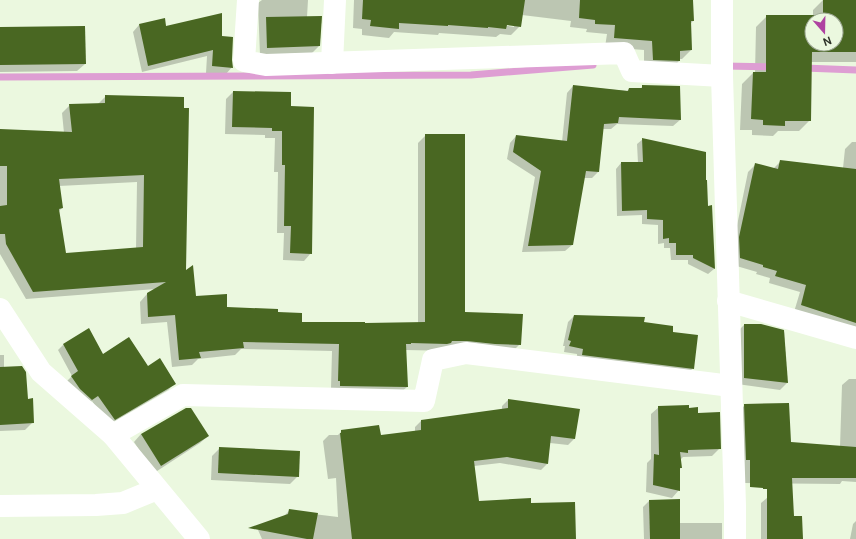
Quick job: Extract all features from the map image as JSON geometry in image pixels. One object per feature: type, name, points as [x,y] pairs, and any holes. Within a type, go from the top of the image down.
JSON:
[{"type":"street","points":[[248,0],[244,61],[266,65],[624,53],[632,71],[722,76]]},
{"type":"street","points":[[332,63],[336,0]]},
{"type":"street","points":[[722,0],[722,76],[735,539]]},
{"type":"street","points":[[728,301],[856,338]]},
{"type":"street","points":[[0,309],[41,372],[113,435],[199,539]]},
{"type":"street","points":[[113,435],[183,395],[424,401],[433,360],[466,354],[731,386]]},
{"type":"street","points":[[0,506],[96,505],[123,503],[157,489]]},
{"type":"building","points":[[363,0],[525,0],[521,27],[507,25],[506,29],[399,23],[399,29],[370,26],[371,20],[362,19]]},
{"type":"building","points":[[580,0],[693,0],[694,21],[691,21],[692,50],[680,51],[680,61],[653,60],[652,41],[614,38],[615,25],[595,24],[595,20],[579,18]]},
{"type":"building","points":[[823,0],[856,0],[856,52],[844,52],[844,12],[823,12]]},
{"type":"building","points":[[222,13],[222,36],[233,37],[233,68],[212,66],[213,50],[148,66],[139,24],[165,18],[166,26]]},
{"type":"building","points":[[766,15],[804,15],[804,52],[812,52],[811,121],[785,121],[785,126],[763,125],[763,120],[751,119],[753,72],[766,72]]},
{"type":"building","points":[[322,16],[320,46],[267,48],[266,17]]},
{"type":"building","points":[[85,26],[86,64],[0,65],[0,27]]},
{"type":"building","points":[[573,85],[628,91],[629,88],[642,88],[642,85],[680,86],[681,120],[619,117],[618,123],[604,124],[599,172],[586,171],[573,245],[528,246],[541,171],[513,152],[516,135],[567,141]]},
{"type":"building","points":[[233,91],[291,92],[291,106],[314,107],[312,254],[290,253],[291,226],[284,226],[285,165],[282,165],[282,131],[272,131],[272,128],[232,127]]},
{"type":"building","points":[[105,95],[184,97],[184,108],[189,108],[186,270],[193,265],[196,296],[227,294],[227,307],[278,309],[278,312],[302,313],[302,322],[425,322],[425,134],[465,134],[465,312],[523,314],[521,345],[467,341],[452,341],[451,343],[447,344],[406,344],[408,387],[340,386],[340,381],[338,381],[339,344],[243,342],[244,348],[199,352],[201,358],[179,360],[175,315],[148,317],[147,293],[166,282],[33,292],[6,244],[5,234],[0,234],[0,206],[7,205],[7,166],[0,166],[0,129],[72,132],[69,104],[105,103]],"holes":[[[144,175],[143,247],[66,253],[59,209],[63,208],[59,179]]]},
{"type":"building","points":[[642,138],[706,152],[708,206],[712,205],[715,269],[693,258],[693,255],[676,255],[676,243],[669,243],[669,238],[663,239],[663,220],[647,219],[647,210],[622,211],[621,162],[643,162]]},
{"type":"building","points":[[780,160],[856,169],[856,323],[801,305],[806,285],[775,276],[777,271],[740,258],[739,237],[755,163],[778,169]]},
{"type":"building","points":[[574,315],[645,317],[644,322],[673,326],[673,332],[698,335],[694,369],[582,355],[583,349],[569,346],[571,341],[568,340]]},
{"type":"building","points":[[744,324],[761,324],[784,330],[788,383],[744,378]]},
{"type":"building","points":[[89,328],[103,354],[129,337],[148,366],[160,358],[176,384],[115,420],[98,396],[92,400],[80,389],[71,376],[78,371],[63,344]]},
{"type":"building","points":[[22,366],[26,372],[28,399],[33,398],[34,423],[0,425],[0,367]]},
{"type":"building","points":[[508,399],[580,409],[575,439],[551,436],[548,464],[507,457],[474,461],[479,501],[531,498],[531,503],[575,502],[576,539],[352,539],[340,433],[341,430],[379,425],[381,435],[421,430],[421,420],[508,408]]},
{"type":"building","points":[[789,403],[791,442],[856,447],[856,478],[792,478],[794,516],[802,516],[803,539],[767,539],[767,489],[750,487],[750,460],[746,460],[744,404]]},
{"type":"building","points":[[689,405],[689,408],[698,407],[698,413],[720,412],[721,449],[688,450],[688,453],[680,452],[682,468],[680,468],[680,491],[653,485],[654,454],[659,455],[658,406]]},
{"type":"building","points":[[186,408],[191,408],[209,436],[161,466],[141,434]]},
{"type":"building","points":[[219,447],[300,451],[299,477],[218,473]]},
{"type":"building","points":[[680,499],[680,539],[650,539],[649,500]]},
{"type":"building","points":[[289,509],[318,513],[313,539],[248,528],[288,514]]},
{"type":"waterway","points":[[0,77],[471,75],[593,65]]},
{"type":"waterway","points":[[724,66],[775,67]]},
{"type":"waterway","points":[[804,68],[856,70]]}]
